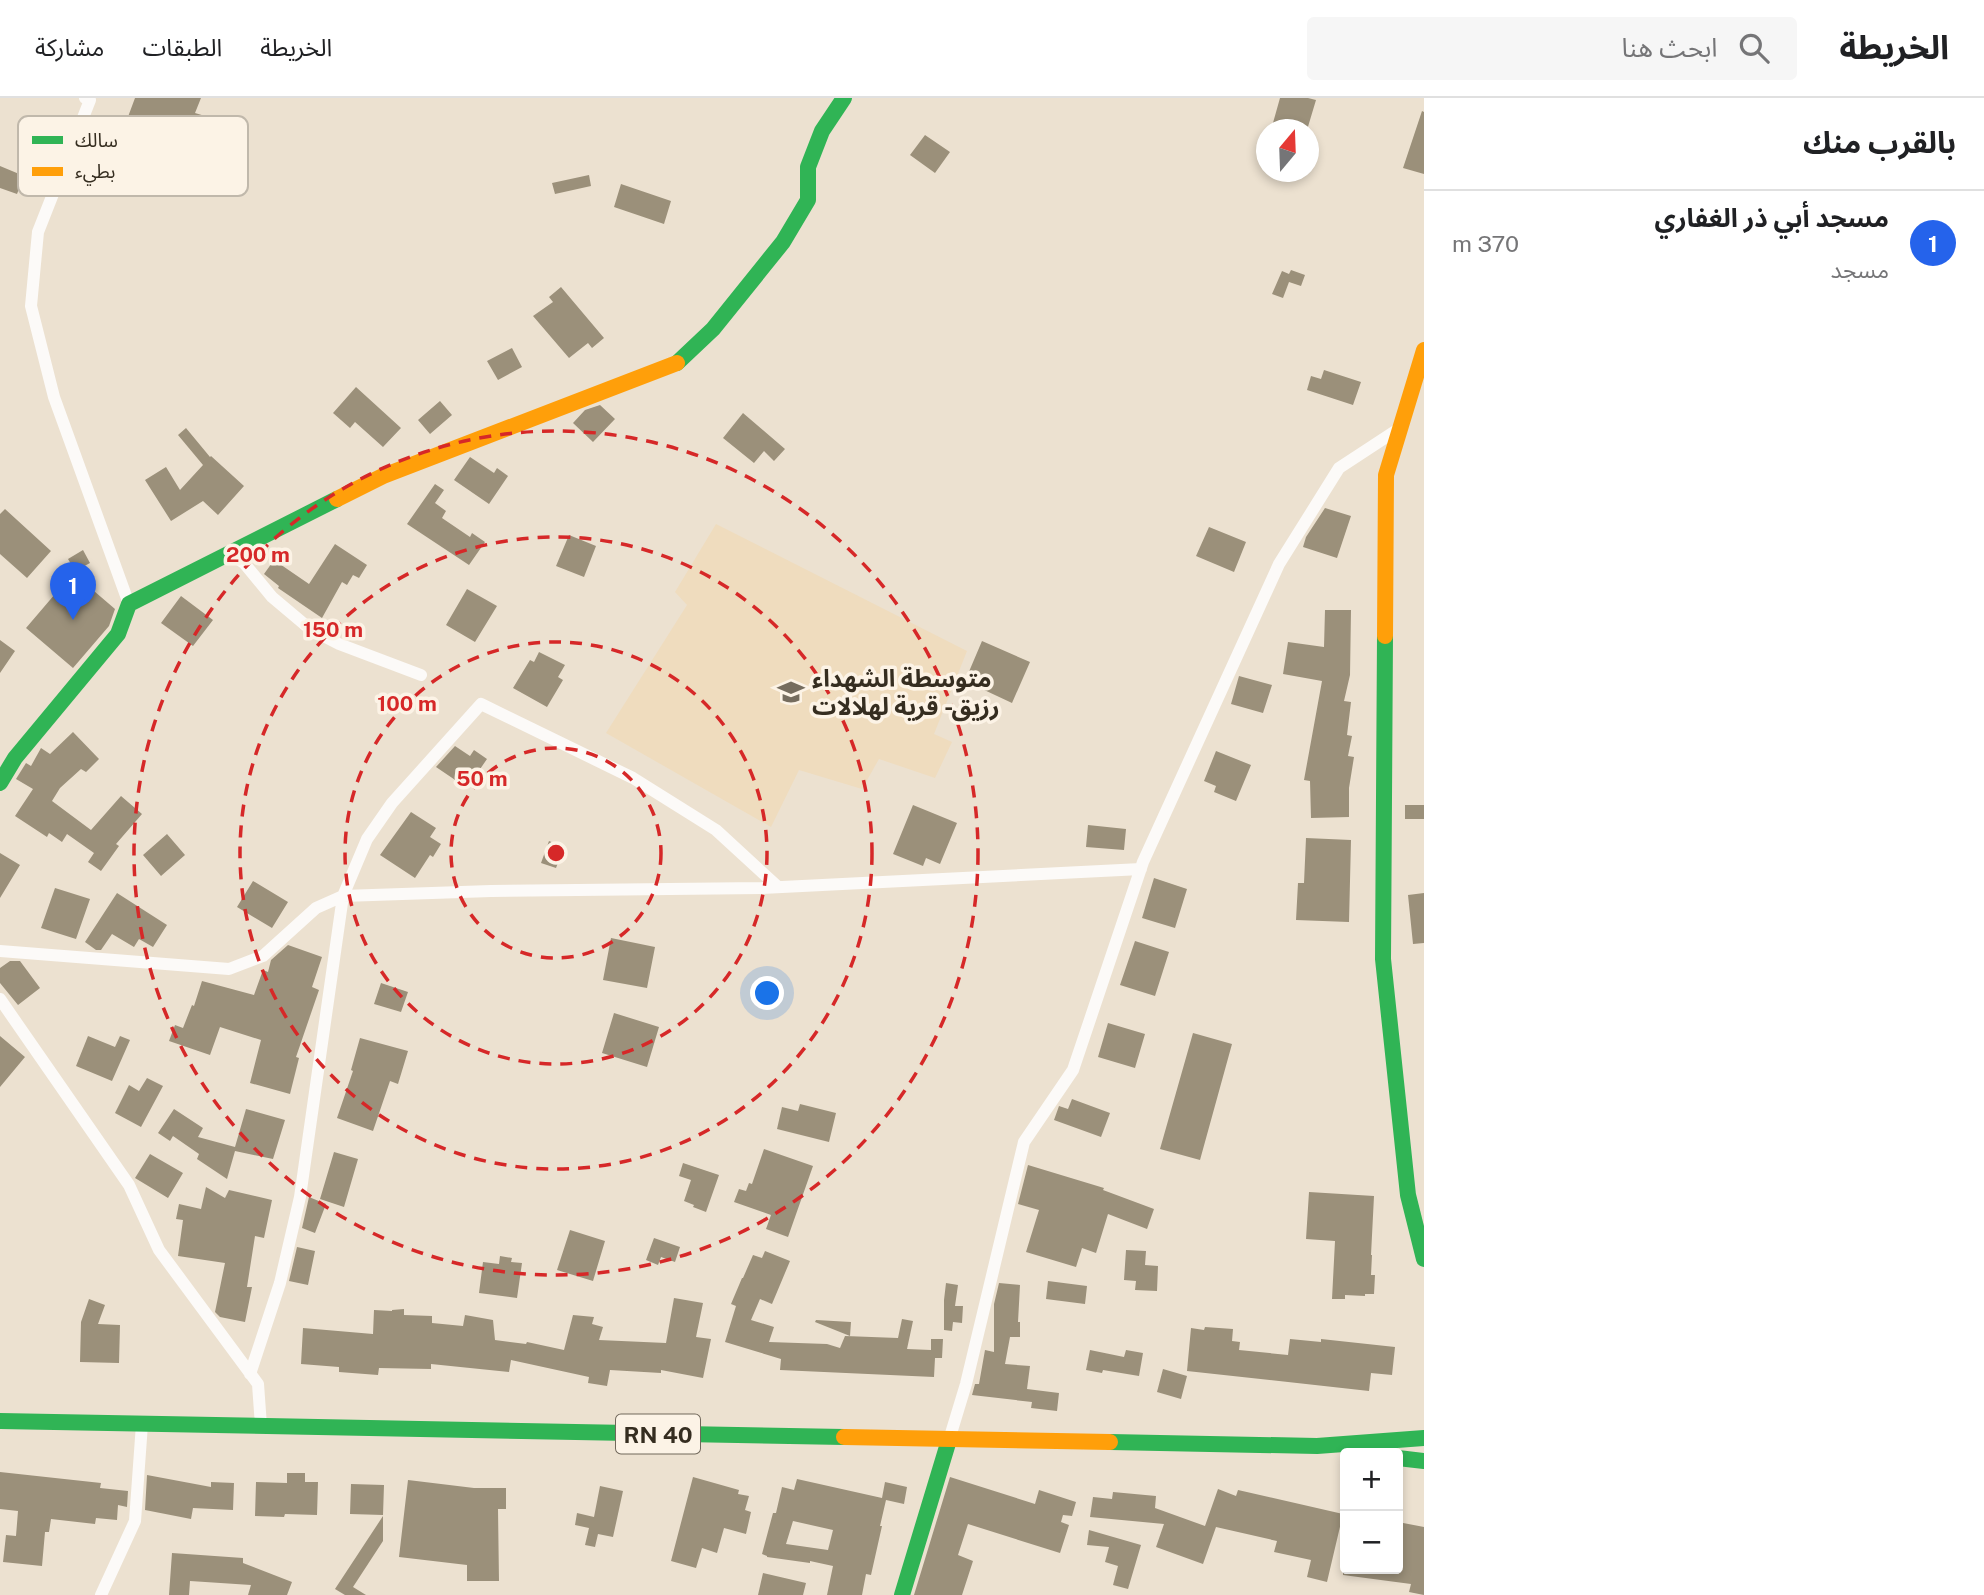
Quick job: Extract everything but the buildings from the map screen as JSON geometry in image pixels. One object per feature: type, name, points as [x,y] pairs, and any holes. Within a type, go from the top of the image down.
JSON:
[{"type":"street","points":[[84,116],[90,100],[86,98]]},
{"type":"street","points":[[129,604],[383,477],[677,363],[713,329],[783,242],[808,200],[808,167],[822,131],[844,98]]},
{"type":"street","points":[[0,783],[15,758],[118,634],[129,604],[54,397],[31,306],[38,232],[52,196]]},
{"type":"street","points":[[1424,350],[1386,475],[1383,959],[1408,1195],[1424,1259]]},
{"type":"street","points":[[902,1595],[965,1384],[1024,1142],[1073,1070],[1141,869],[1279,564],[1339,468],[1401,428]]},
{"type":"street","points":[[231,554],[272,597],[310,629],[339,644],[421,675]]},
{"type":"street","points":[[250,1374],[280,1283],[300,1197],[343,896],[367,839],[392,803],[481,704],[633,778],[716,830],[778,887]]},
{"type":"street","points":[[0,951],[229,969],[263,956],[316,908],[343,896],[778,887],[1141,869]]},
{"type":"street","points":[[0,999],[129,1185],[159,1250],[257,1384],[261,1426]]},
{"type":"street","name":"RN 40","points":[[0,1421],[1317,1446],[1424,1438]]},
{"type":"street","points":[[101,1595],[135,1521],[142,1424]]},
{"type":"street","name":"RN 40","points":[[1317,1446],[1340,1450]]},
{"type":"street","points":[[1403,1459],[1424,1461]]},
{"type":"shaded area","name":"متوسطة الشهداء رزيق- قرية لهلالات","points":[[716,524],[967,651],[934,734],[952,742],[935,778],[879,759],[862,789],[799,770],[771,827],[606,733],[687,605],[675,592]]},
{"type":"traffic: fast","points":[[677,363],[713,329],[783,242],[808,200],[808,167],[822,131],[844,98]]},
{"type":"traffic: fast","points":[[0,783],[15,758],[118,634],[129,604],[337,499]]},
{"type":"traffic: fast","points":[[1385,636],[1383,959],[1408,1195],[1424,1259]]},
{"type":"traffic: fast","points":[[0,1421],[844,1437]]},
{"type":"traffic: fast","points":[[1110,1442],[1317,1446],[1424,1438]]},
{"type":"traffic: fast","points":[[902,1595],[949,1440]]},
{"type":"traffic: fast","points":[[1403,1459],[1424,1461]]},
{"type":"traffic: slow","points":[[1385,636],[1386,475],[1424,350]]},
{"type":"traffic: slow","points":[[337,499],[383,476],[677,363]]},
{"type":"traffic: slow","points":[[844,1437],[1110,1442]]},
{"type":"place","name":"مسجد أبي ذر الغفاري","points":[[73,620]]},
{"type":"place","name":"متوسطة الشهداء رزيق- قرية لهلالات","points":[[791,692]]}]
